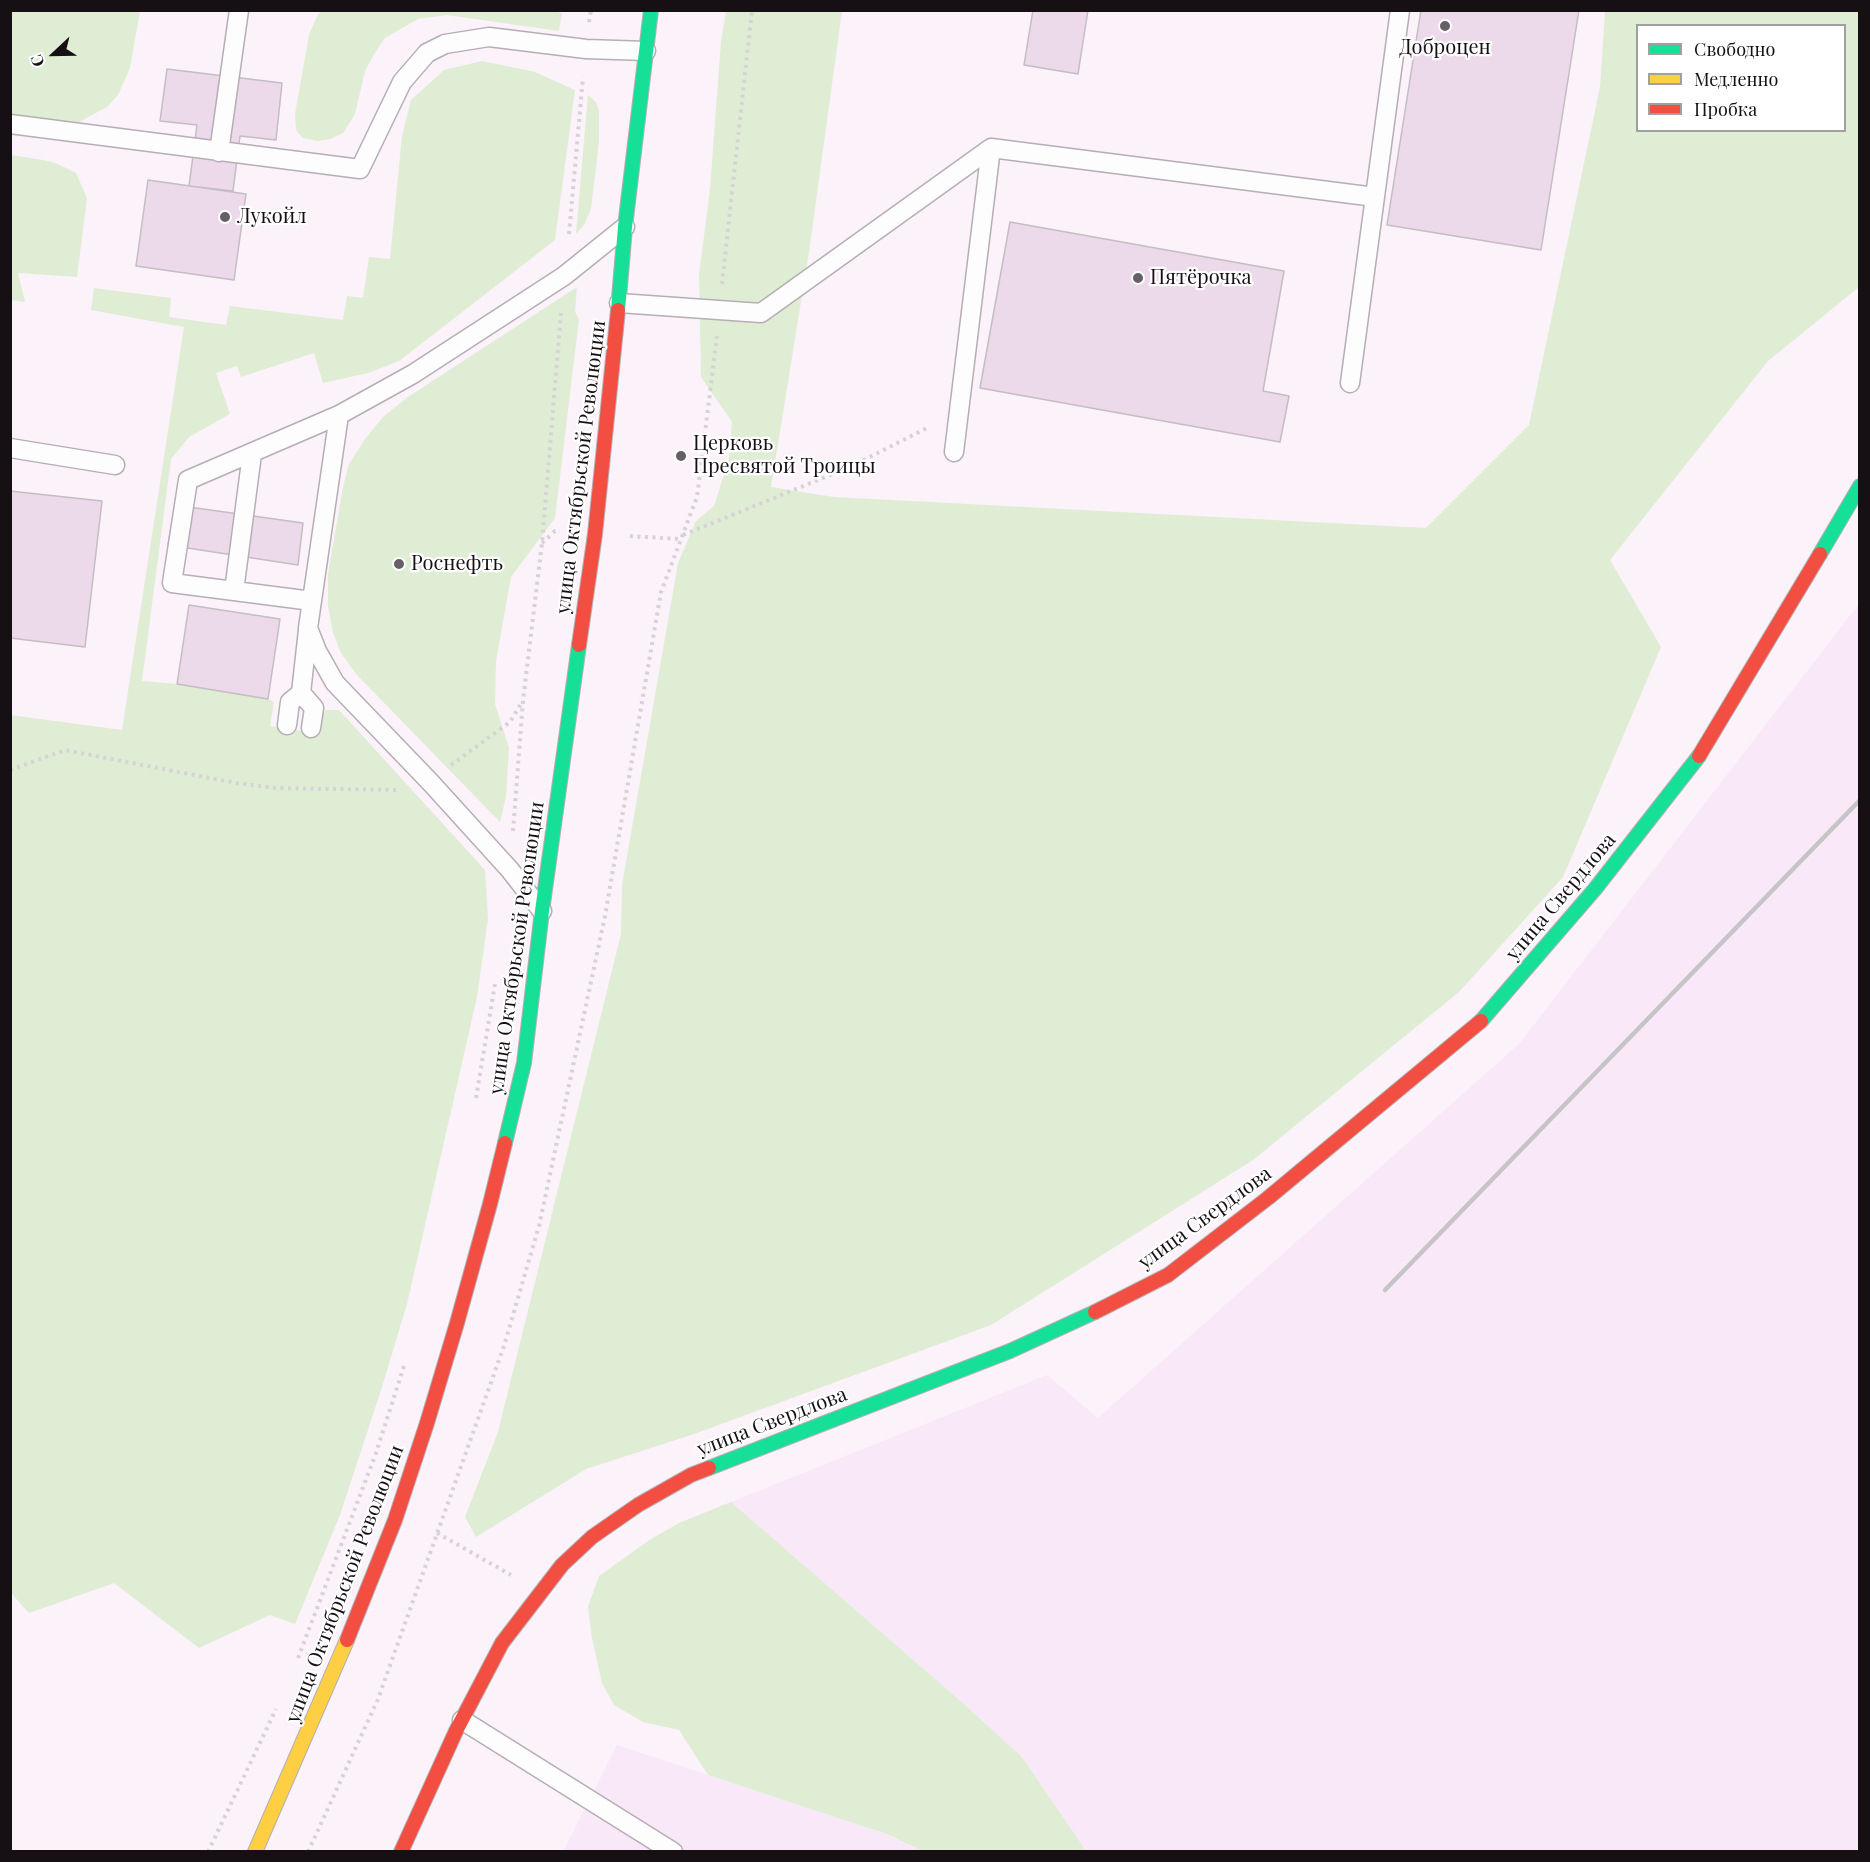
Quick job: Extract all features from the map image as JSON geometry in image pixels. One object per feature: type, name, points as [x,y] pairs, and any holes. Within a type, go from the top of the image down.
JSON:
[{"type":"street","name":"улица Октябрьской Революции","points":[[255,1851],[281,1795],[395,1520],[427,1423],[490,1204],[524,1063],[542,911],[595,534],[620,303],[625,227],[651,10]]},
{"type":"street","name":"улица Свердлова","points":[[401,1851],[462,1720],[502,1643],[562,1564],[592,1537],[638,1505],[691,1475],[1080,1321],[1167,1275],[1268,1198],[1480,1022],[1595,889],[1695,763],[1860,486]]},
{"type":"lane","points":[[219,152],[239,10]]},
{"type":"lane","points":[[1350,383],[1400,10]]},
{"type":"lane","points":[[10,124],[360,169],[402,81],[428,53],[446,44],[489,37],[586,49],[646,51]]},
{"type":"lane","points":[[954,452],[991,148]]},
{"type":"lane","points":[[620,303],[762,313],[991,148],[1375,197]]},
{"type":"lane","points":[[312,601],[172,583],[188,480],[339,415],[412,374],[564,276],[625,227]]},
{"type":"lane","points":[[287,725],[290,702],[301,693],[308,628],[339,415]]},
{"type":"lane","points":[[10,448],[116,465]]},
{"type":"lane","points":[[234,591],[252,454]]},
{"type":"lane","points":[[308,628],[317,651],[335,683],[432,784],[510,870],[542,911]]},
{"type":"lane","points":[[301,693],[314,708],[311,728]]},
{"type":"lane","points":[[462,1720],[673,1851]]},
{"type":"path","points":[[570,233],[591,10]]},
{"type":"path","points":[[752,10],[709,408],[697,497],[681,537],[850,467],[959,412]]},
{"type":"path","points":[[510,870],[523,701],[542,543],[561,314]]},
{"type":"path","points":[[10,770],[65,750],[276,788],[414,791],[432,784],[447,768],[510,722],[523,701]]},
{"type":"path","points":[[474,1109],[495,983]]},
{"type":"path","points":[[296,1662],[375,1456],[407,1356]]},
{"type":"path","points":[[437,1533],[541,1592]]},
{"type":"path","points":[[208,1851],[278,1705]]},
{"type":"shaded area","points":[[1859,604],[1859,1851],[1086,1851],[1022,1757],[731,1502],[1047,1375],[1098,1418],[1519,1044]]},
{"type":"shaded area","points":[[617,1745],[887,1834],[923,1851],[563,1852]]},
{"type":"green space","points":[[546,10],[562,13],[559,31],[447,15],[418,19],[385,38],[374,54],[365,71],[355,114],[343,133],[318,141],[303,138],[296,130],[295,114],[309,35],[321,11]]},
{"type":"green space","points":[[11,11],[140,11],[130,68],[118,95],[107,107],[79,122],[11,115]]},
{"type":"green space","points":[[726,11],[842,11],[809,252],[771,487],[834,497],[1426,528],[1529,425],[1600,87],[1605,11],[1859,11],[1859,287],[1768,361],[1610,560],[1661,647],[1563,877],[1459,992],[1253,1160],[991,1325],[694,1434],[586,1469],[476,1537],[465,1517],[498,1432],[621,934],[622,885],[678,563],[696,521],[714,506],[729,459],[732,422],[701,377],[699,275],[710,190],[721,41]]},
{"type":"green space","points":[[482,61],[535,72],[575,90],[555,240],[399,361],[368,373],[323,383],[314,353],[241,377],[237,366],[216,373],[230,414],[189,437],[171,459],[142,681],[177,684],[268,699],[274,702],[270,726],[319,734],[321,715],[326,710],[339,710],[485,870],[488,919],[477,997],[407,1304],[340,1515],[295,1624],[270,1615],[199,1648],[114,1583],[29,1613],[11,1593],[10,715],[122,730],[184,327],[91,310],[94,288],[171,298],[169,317],[226,325],[230,306],[343,320],[347,296],[363,298],[369,257],[390,259],[402,136],[411,100],[444,70]]},
{"type":"green space","points":[[588,95],[596,102],[599,111],[599,141],[591,209],[584,225],[576,234]]},
{"type":"green space","points":[[11,155],[58,164],[76,173],[87,198],[77,277],[18,273],[25,302],[11,300]]},
{"type":"green space","points":[[577,287],[575,312],[579,319],[555,518],[511,577],[496,661],[495,704],[509,748],[506,796],[500,822],[357,675],[341,653],[333,633],[328,605],[328,574],[349,464],[383,417],[408,397]]},
{"type":"green space","points":[[731,1502],[1022,1757],[1086,1851],[923,1851],[887,1834],[708,1775],[679,1730],[643,1722],[614,1705],[602,1683],[588,1607],[599,1576],[651,1539],[679,1523]]},
{"type":"building","points":[[1033,10],[1088,10],[1078,74],[1024,65]]},
{"type":"building","points":[[1421,10],[1579,10],[1541,250],[1387,225]]},
{"type":"building","points":[[167,69],[282,83],[276,140],[240,136],[233,191],[189,186],[197,125],[160,121]]},
{"type":"building","points":[[148,180],[246,194],[234,280],[136,266]]},
{"type":"building","points":[[1010,222],[1284,271],[1263,391],[1289,396],[1280,442],[980,388]]},
{"type":"building","points":[[10,491],[102,501],[85,647],[10,638]]},
{"type":"building","points":[[175,505],[303,523],[298,565],[168,545]]},
{"type":"building","points":[[189,605],[280,619],[268,699],[177,684]]},
{"type":"railway","points":[[1385,1290],[1860,800]]},
{"type":"traffic: fast","points":[[618,310],[625,227],[651,10]]},
{"type":"traffic: fast","points":[[1820,554],[1860,486]]},
{"type":"traffic: fast","points":[[505,1143],[524,1063],[542,911],[579,645]]},
{"type":"traffic: fast","points":[[1481,1021],[1595,889],[1699,756]]},
{"type":"traffic: fast","points":[[709,1468],[1010,1351],[1095,1312]]},
{"type":"traffic: slow","points":[[255,1852],[347,1640]]},
{"type":"traffic: jam","points":[[579,645],[595,534],[618,310]]},
{"type":"traffic: jam","points":[[1699,756],[1820,554]]},
{"type":"traffic: jam","points":[[1095,1312],[1168,1275],[1268,1198],[1481,1021]]},
{"type":"traffic: jam","points":[[347,1640],[395,1520],[427,1423],[457,1323],[505,1143]]},
{"type":"traffic: jam","points":[[401,1852],[456,1731],[502,1643],[562,1565],[592,1537],[638,1505],[691,1475],[709,1468]]},
{"type":"place","name":"Доброцен","points":[[1445,26]]},
{"type":"place","name":"Лукойл","points":[[225,217]]},
{"type":"place","name":"Пятёрочка","points":[[1138,278]]},
{"type":"place","name":"Церковь Пресвятой Троицы","points":[[681,456]]},
{"type":"place","name":"Роснефть","points":[[399,564]]}]
